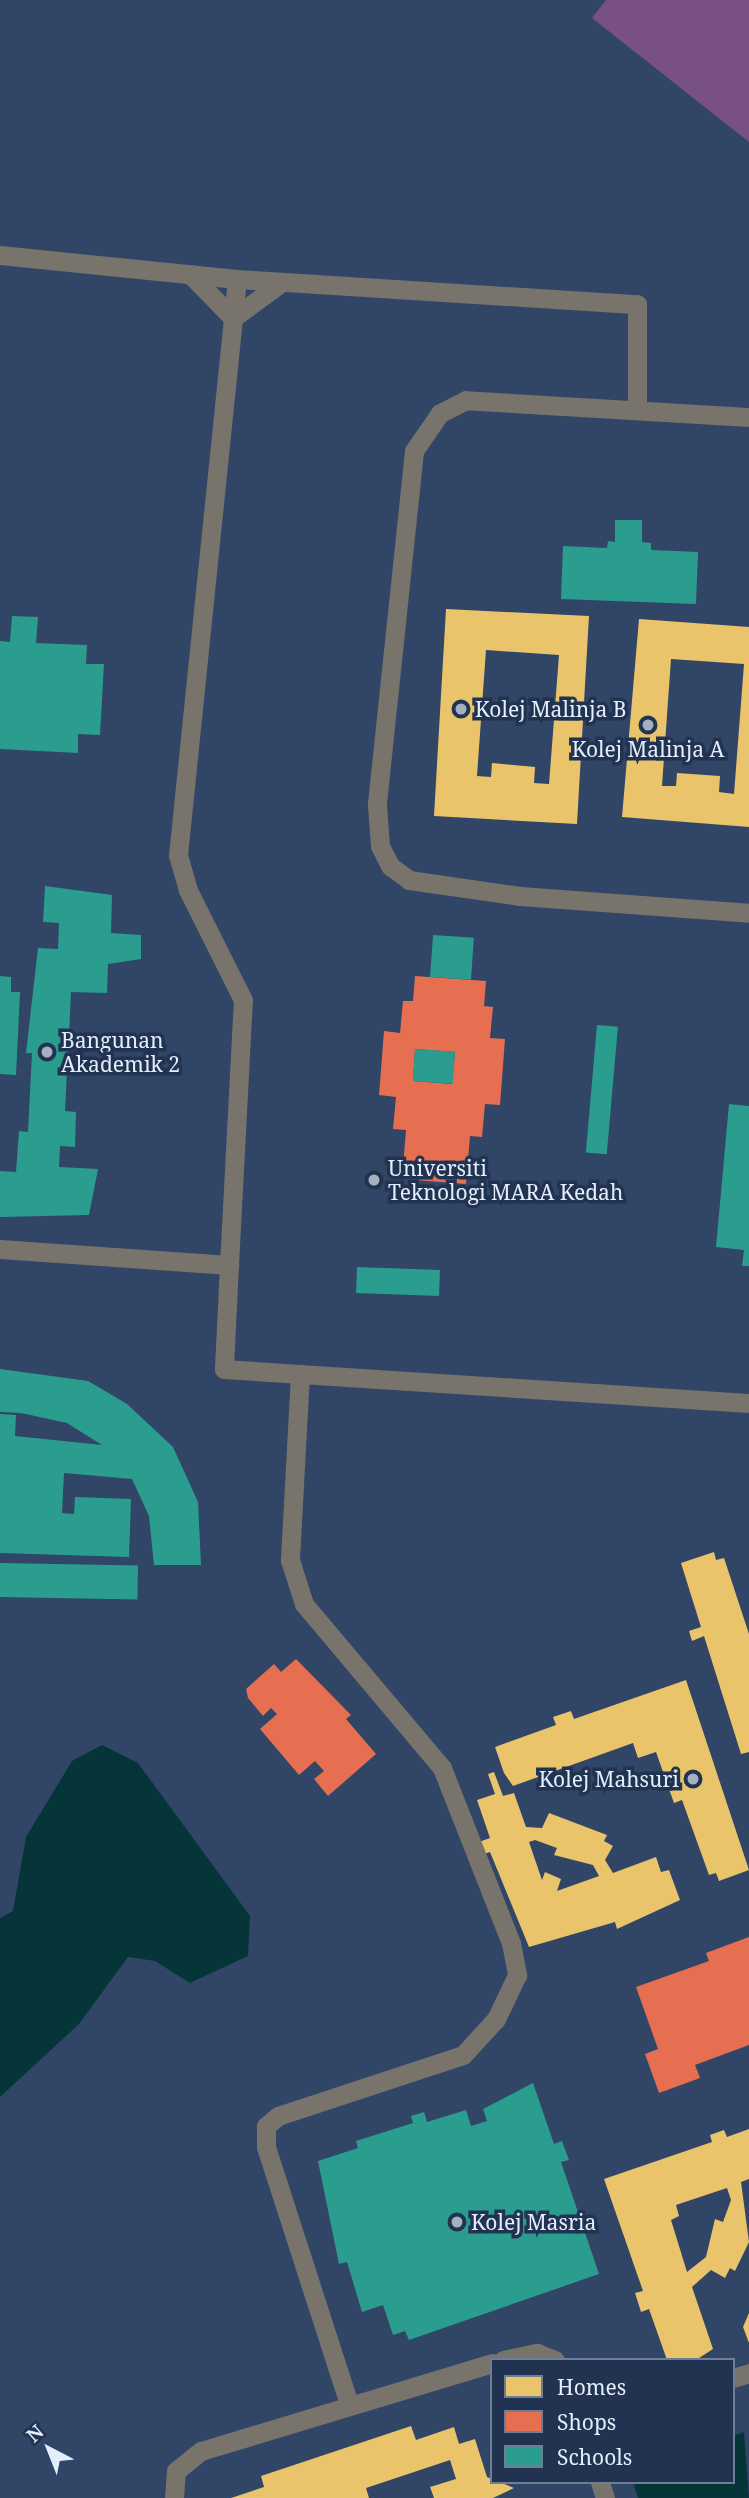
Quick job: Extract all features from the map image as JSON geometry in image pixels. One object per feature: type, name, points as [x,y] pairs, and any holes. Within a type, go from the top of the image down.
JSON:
[{"type":"street","points":[[0,255],[237,279],[638,304],[637,406]]},
{"type":"street","points":[[190,274],[233,318]]},
{"type":"street","points":[[237,279],[178,855],[188,890],[243,1000],[224,1369],[749,1404]]},
{"type":"street","points":[[233,318],[282,282]]},
{"type":"street","points":[[749,416],[637,406],[466,400],[440,414],[425,431],[414,451],[377,805],[380,846],[390,866],[409,880],[520,897],[749,914]]},
{"type":"street","points":[[0,1249],[229,1265]]},
{"type":"street","points":[[300,1374],[290,1560],[304,1604],[442,1768],[511,1943],[517,1975],[496,2019],[463,2055],[278,2116],[266,2126],[266,2147],[349,2404]]},
{"type":"street","points":[[513,2358],[537,2353],[550,2358]]},
{"type":"street","points":[[174,2498],[173,2479],[191,2456],[349,2404],[490,2364]]},
{"type":"shaded area","name":"Universiti Teknologi MARA Kedah","points":[[0,0],[749,0],[749,2498],[0,2498]]},
{"type":"shaded area","points":[[606,0],[749,0],[749,142],[592,18]]},
{"type":"shaded area","points":[[102,1745],[138,1763],[250,1916],[248,1956],[190,1983],[155,1961],[128,1957],[79,2024],[0,2097],[0,1918],[13,1911],[26,1837],[72,1761]]},
{"type":"shaded area","points":[[744,2432],[749,2498],[638,2498],[634,2484],[735,2484],[735,2435]]},
{"type":"building: Homes","name":"Kolej Malinja B","points":[[446,609],[589,616],[577,824],[434,816]],"holes":[[[486,650],[559,655],[549,784],[534,783],[535,767],[492,763],[491,777],[477,776]]]},
{"type":"building: Homes","name":"Kolej Malinja A","points":[[639,619],[749,627],[749,827],[622,817]],"holes":[[[671,659],[744,664],[734,794],[719,792],[720,776],[677,773],[676,786],[662,786]]]},
{"type":"building: Homes","name":"Kolej Mahsuri","points":[[714,1552],[716,1560],[724,1558],[749,1634],[749,1752],[741,1754],[704,1636],[692,1641],[689,1631],[701,1627],[681,1563]]},
{"type":"building: Homes","name":"Kolej Mahsuri","points":[[686,1680],[749,1870],[719,1881],[716,1873],[709,1875],[682,1800],[674,1803],[656,1752],[638,1758],[633,1743],[513,1786],[504,1773],[495,1747],[556,1725],[553,1717],[571,1711],[574,1719]]},
{"type":"building: Homes","name":"Kolej Mahsuri","points":[[494,1772],[503,1796],[514,1793],[526,1827],[542,1828],[549,1813],[607,1835],[604,1841],[613,1846],[605,1860],[613,1873],[656,1857],[661,1872],[669,1870],[680,1900],[617,1929],[615,1922],[529,1947],[490,1852],[484,1854],[479,1842],[490,1838],[477,1800],[495,1794],[488,1774]],"holes":[[[535,1840],[557,1848],[554,1855],[593,1865],[599,1876],[557,1891],[561,1879],[545,1872],[542,1880],[529,1842]]]},
{"type":"building: Homes","name":"Kolej Masria","points":[[749,2129],[749,2179],[741,2182],[749,2242],[735,2271],[730,2268],[725,2278],[711,2270],[692,2287],[713,2349],[699,2358],[666,2358],[649,2309],[641,2312],[635,2293],[643,2291],[604,2179],[712,2142],[710,2135],[724,2130],[727,2137]],"holes":[[[727,2188],[731,2200],[723,2222],[715,2219],[706,2257],[687,2272],[671,2220],[679,2216],[676,2205]]]},
{"type":"building: Homes","points":[[749,2313],[749,2343],[743,2327]]},
{"type":"building: Homes","points":[[411,2426],[416,2440],[454,2427],[459,2444],[475,2439],[490,2484],[504,2484],[514,2488],[493,2498],[434,2498],[430,2487],[456,2479],[450,2460],[366,2488],[369,2498],[231,2498],[264,2487],[261,2476]]},
{"type":"building: Shops","points":[[415,976],[486,981],[484,1006],[493,1007],[490,1038],[505,1039],[500,1105],[485,1104],[482,1137],[470,1136],[466,1184],[402,1179],[406,1130],[393,1129],[396,1097],[379,1095],[384,1031],[400,1033],[403,1001],[413,1001]],"holes":[[[415,1049],[455,1052],[452,1084],[413,1081]]]},
{"type":"building: Shops","points":[[296,1659],[351,1715],[346,1719],[376,1754],[328,1796],[314,1779],[324,1771],[315,1761],[299,1775],[260,1729],[277,1714],[271,1708],[263,1716],[248,1698],[246,1689],[274,1664],[281,1672]]},
{"type":"building: Shops","points":[[749,1937],[749,2045],[695,2065],[700,2078],[659,2093],[645,2054],[658,2049],[636,1987],[709,1961],[706,1953]]},
{"type":"building: Schools","points":[[615,520],[642,520],[642,542],[651,543],[651,550],[698,552],[696,604],[561,599],[563,546],[607,548],[608,541],[615,542]]},
{"type":"building: Schools","points":[[12,616],[38,617],[36,643],[87,645],[86,664],[104,664],[100,735],[78,734],[78,753],[0,749],[0,641],[10,642]]},
{"type":"building: Schools","name":"Bangunan Akademik 2","points":[[45,886],[112,895],[111,933],[141,935],[141,959],[108,964],[107,993],[71,992],[69,1036],[77,1036],[76,1050],[68,1050],[65,1111],[76,1112],[75,1147],[60,1146],[59,1167],[98,1169],[89,1215],[0,1217],[0,1171],[16,1172],[19,1131],[28,1132],[32,1053],[26,1053],[38,948],[58,949],[59,923],[43,922]]},
{"type":"building: Schools","points":[[433,935],[474,938],[471,980],[430,977]]},
{"type":"building: Schools","points":[[0,976],[11,977],[11,992],[20,992],[16,1075],[0,1074]]},
{"type":"building: Schools","points":[[597,1025],[618,1027],[607,1154],[586,1153]]},
{"type":"building: Schools","points":[[415,1049],[455,1052],[453,1084],[413,1081]]},
{"type":"building: Schools","points":[[729,1104],[749,1106],[749,1266],[742,1266],[744,1250],[716,1247]]},
{"type":"building: Schools","points":[[357,1267],[440,1270],[439,1296],[356,1293]]},
{"type":"building: Schools","points":[[0,1369],[88,1381],[127,1404],[173,1447],[198,1502],[201,1565],[154,1565],[149,1516],[132,1479],[64,1473],[62,1513],[74,1514],[75,1497],[131,1499],[129,1557],[0,1553],[0,1414],[16,1415],[15,1436],[102,1445],[67,1423],[21,1413],[0,1412]]},
{"type":"building: Schools","points":[[0,1563],[138,1565],[137,1599],[0,1597]]},
{"type":"building: Schools","name":"Kolej Masria","points":[[533,2083],[554,2144],[562,2141],[569,2160],[561,2162],[599,2274],[409,2340],[405,2331],[393,2335],[383,2305],[362,2312],[347,2262],[339,2264],[318,2161],[358,2148],[356,2141],[413,2123],[411,2116],[424,2112],[427,2122],[466,2110],[471,2126],[487,2121],[483,2109]]},
{"type":"place","name":"Kolej Malinja B","points":[[461,709]]},
{"type":"place","name":"Kolej Malinja A","points":[[648,725]]},
{"type":"place","name":"Bangunan Akademik 2","points":[[47,1052]]},
{"type":"place","name":"Universiti Teknologi MARA Kedah","points":[[374,1180]]},
{"type":"place","name":"Kolej Mahsuri","points":[[693,1779]]},
{"type":"place","name":"Kolej Masria","points":[[457,2222]]}]
